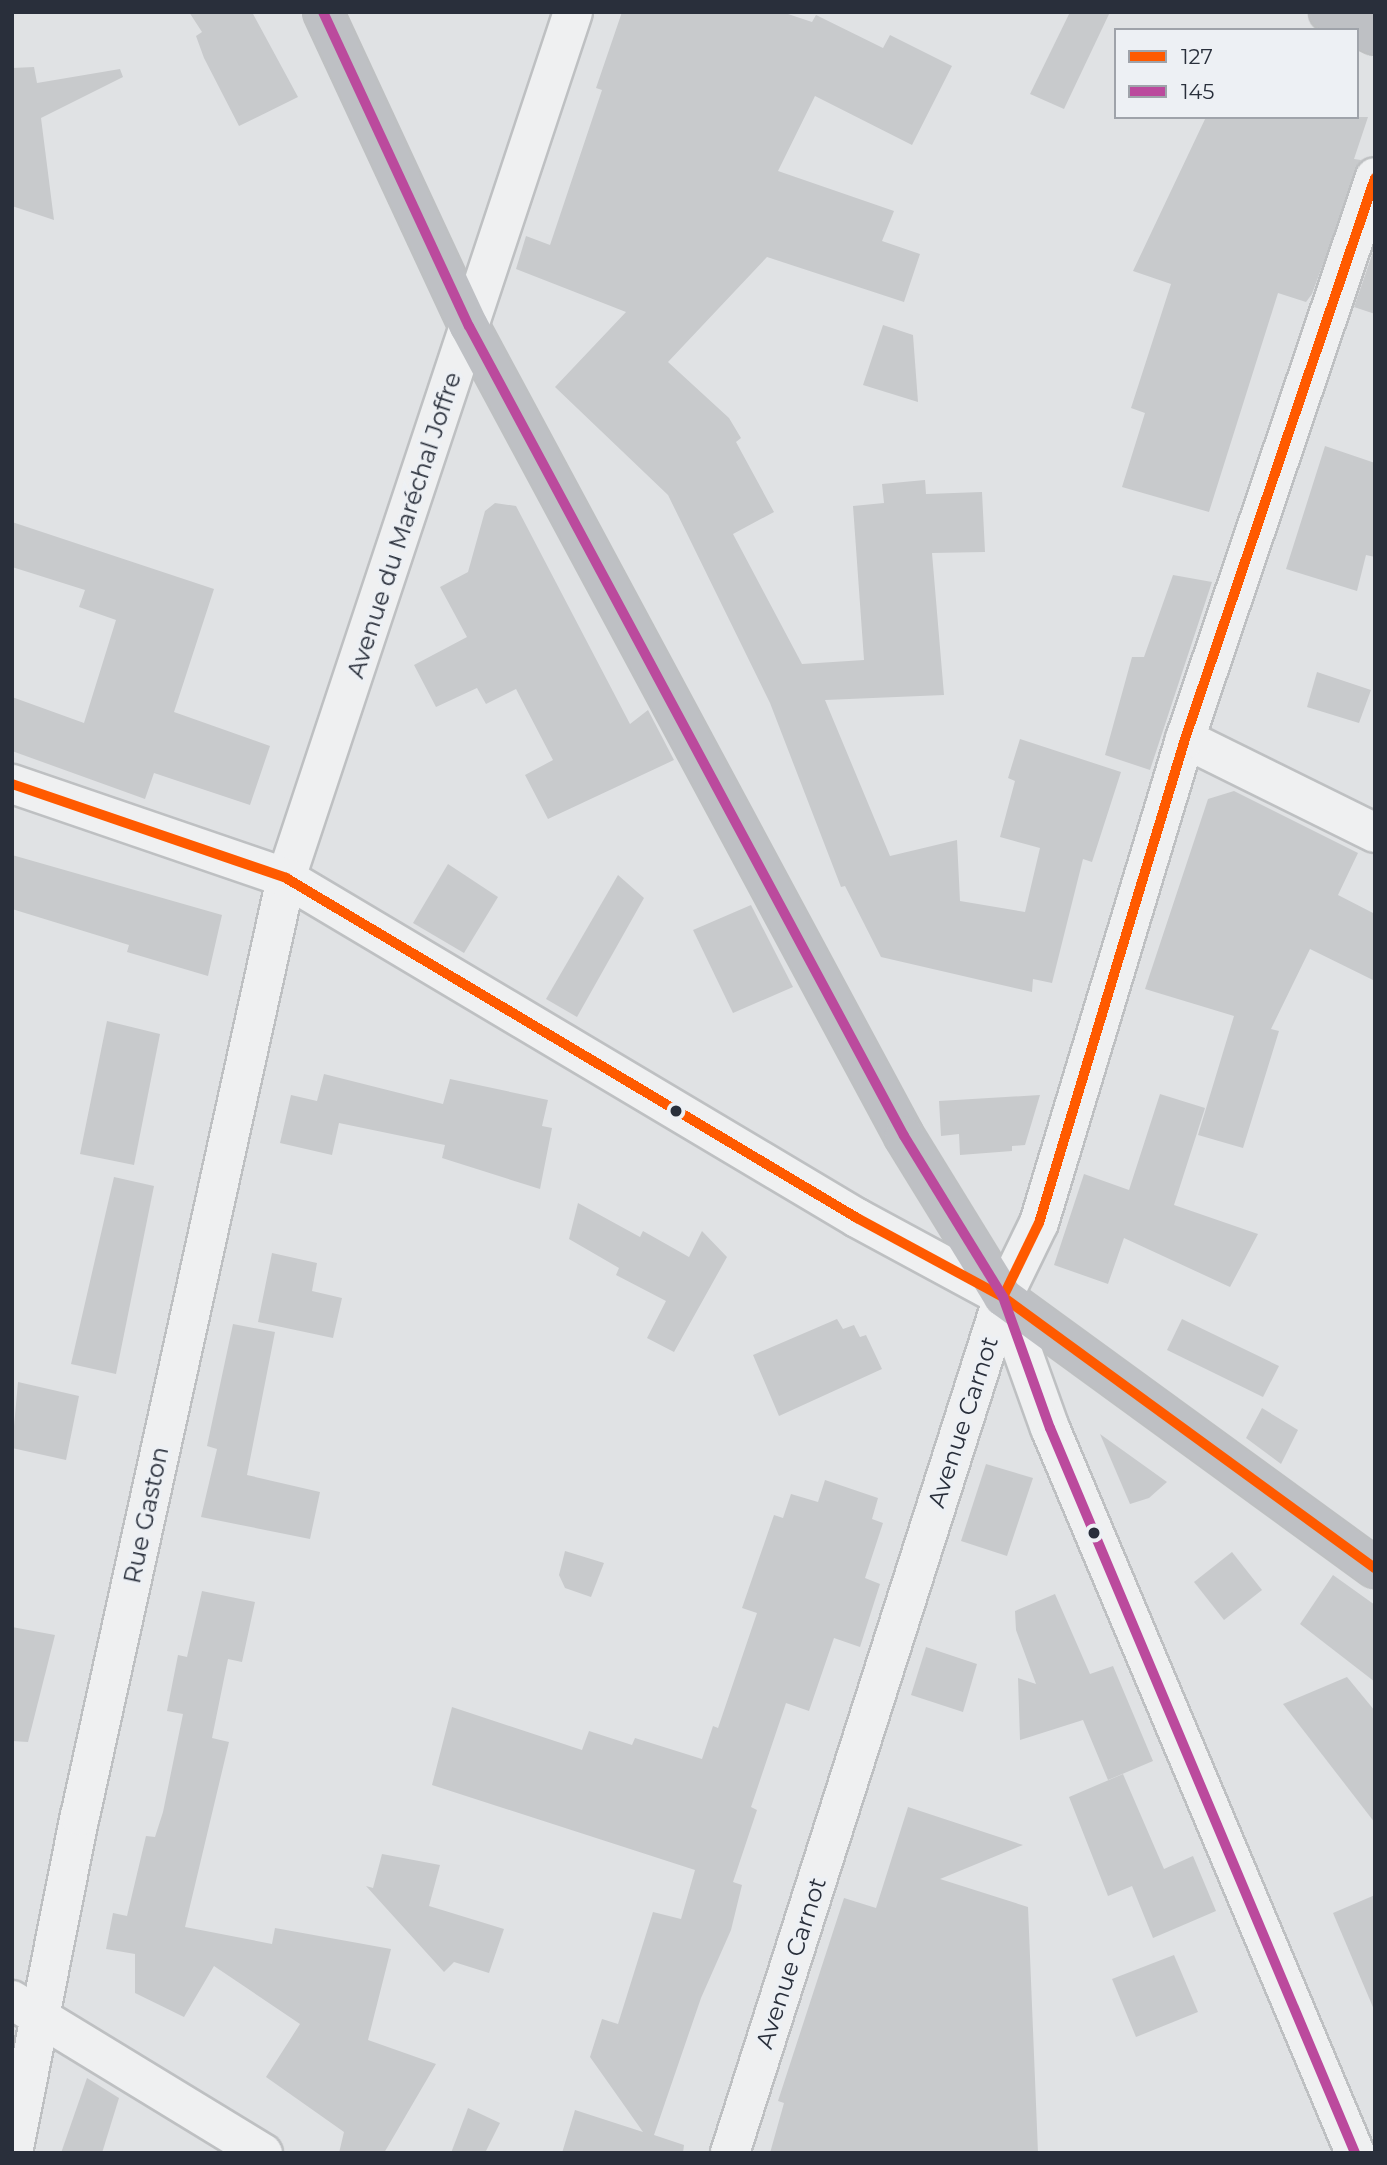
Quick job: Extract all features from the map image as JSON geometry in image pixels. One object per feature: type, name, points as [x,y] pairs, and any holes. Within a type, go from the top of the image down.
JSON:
[{"type":"main road","points":[[323,12],[470,327],[904,1136],[1003,1297],[1375,1568]]},
{"type":"main road","points":[[1329,12],[1375,35]]},
{"type":"street","name":"Avenue du Maréchal Joffre","points":[[286,878],[573,12]]},
{"type":"street","name":"Avenue Carnot","points":[[730,2153],[1003,1297],[1039,1223],[1185,739],[1375,177]]},
{"type":"street","points":[[1185,739],[1375,833]]},
{"type":"street","points":[[12,784],[286,878],[857,1218],[1003,1297],[1050,1428],[1355,2153]]},
{"type":"street","name":"Rue Gaston","points":[[13,2153],[26,2008],[286,878]]},
{"type":"street","points":[[26,2008],[263,2153]]},
{"type":"building","points":[[189,12],[252,12],[298,97],[239,126],[204,58],[196,36],[202,32]]},
{"type":"building","points":[[622,12],[782,12],[812,22],[816,15],[883,48],[890,35],[952,66],[912,145],[815,96],[778,171],[894,211],[882,241],[920,254],[904,302],[767,257],[668,362],[729,418],[741,438],[736,442],[774,512],[733,534],[802,664],[864,660],[853,506],[884,503],[882,484],[925,480],[926,494],[982,492],[985,552],[932,553],[944,695],[825,700],[890,856],[957,840],[960,901],[1025,912],[1040,848],[1000,837],[1015,781],[1008,778],[1020,739],[1121,772],[1092,862],[1083,859],[1052,983],[1033,979],[1032,992],[881,957],[845,886],[841,887],[770,703],[668,495],[555,387],[626,312],[516,269],[526,236],[550,245],[602,90],[596,88]]},
{"type":"building","points":[[1070,12],[1110,12],[1064,109],[1030,94]]},
{"type":"building","points":[[34,67],[37,83],[120,69],[123,77],[41,118],[54,220],[12,206],[12,68]]},
{"type":"building","points":[[1368,117],[1354,159],[1361,160],[1312,294],[1306,302],[1278,293],[1209,512],[1122,487],[1145,413],[1131,408],[1171,284],[1133,271],[1205,119]]},
{"type":"building","points":[[1375,246],[1375,314],[1354,307]]},
{"type":"building","points":[[883,325],[913,335],[918,402],[863,385]]},
{"type":"building","points":[[1325,446],[1375,463],[1375,557],[1366,555],[1357,591],[1286,569]]},
{"type":"building","points":[[495,503],[516,506],[630,724],[648,710],[674,760],[548,819],[525,775],[553,760],[516,689],[486,704],[477,688],[436,707],[414,665],[467,637],[440,587],[468,572],[485,511]]},
{"type":"building","points":[[12,522],[214,589],[174,712],[270,746],[250,805],[154,773],[145,799],[12,751],[12,697],[84,723],[116,620],[79,607],[85,590],[12,567]]},
{"type":"building","points":[[1173,575],[1212,582],[1150,770],[1105,755],[1132,657],[1144,657]]},
{"type":"building","points":[[1317,672],[1371,690],[1359,723],[1307,707]]},
{"type":"building","points":[[1234,791],[1358,853],[1338,895],[1375,914],[1375,981],[1310,949],[1271,1029],[1279,1031],[1243,1148],[1198,1135],[1234,1016],[1145,989],[1208,799]]},
{"type":"building","points":[[12,855],[222,915],[208,976],[127,952],[129,945],[12,909]]},
{"type":"building","points":[[448,864],[498,897],[464,953],[413,923]]},
{"type":"building","points":[[618,875],[644,898],[577,1017],[546,999]]},
{"type":"building","points":[[751,905],[793,987],[733,1013],[693,930]]},
{"type":"building","points":[[107,1021],[160,1034],[134,1165],[80,1154]]},
{"type":"building","points":[[324,1074],[443,1104],[450,1079],[548,1100],[542,1126],[552,1128],[540,1189],[442,1158],[445,1145],[339,1123],[332,1155],[280,1143],[291,1095],[317,1101]]},
{"type":"building","points":[[1160,1094],[1205,1108],[1174,1205],[1258,1234],[1230,1287],[1124,1238],[1108,1284],[1054,1265],[1084,1174],[1129,1190]]},
{"type":"building","points":[[1040,1095],[1025,1145],[1012,1146],[1012,1151],[960,1155],[959,1134],[941,1136],[939,1101]]},
{"type":"building","points":[[114,1177],[154,1186],[116,1374],[71,1364]]},
{"type":"building","points":[[578,1203],[640,1237],[643,1231],[689,1257],[702,1231],[727,1257],[674,1352],[647,1338],[666,1301],[616,1275],[619,1268],[569,1239]]},
{"type":"building","points":[[272,1253],[317,1263],[312,1291],[342,1298],[333,1338],[258,1322]]},
{"type":"building","points":[[837,1319],[843,1329],[854,1325],[860,1337],[866,1335],[882,1369],[779,1416],[753,1355]]},
{"type":"building","points":[[1182,1319],[1279,1366],[1263,1397],[1167,1350]]},
{"type":"building","points":[[233,1324],[275,1332],[247,1475],[320,1492],[310,1539],[201,1517],[217,1449],[207,1446]]},
{"type":"building","points":[[18,1382],[79,1396],[66,1460],[12,1448]]},
{"type":"building","points":[[1262,1408],[1298,1430],[1281,1464],[1246,1438]]},
{"type":"building","points":[[1100,1434],[1167,1482],[1149,1498],[1130,1504]]},
{"type":"building","points":[[986,1464],[1033,1478],[1007,1556],[961,1541]]},
{"type":"building","points":[[825,1480],[878,1498],[872,1519],[883,1523],[865,1578],[880,1584],[860,1647],[834,1638],[809,1711],[786,1703],[751,1807],[757,1810],[733,1882],[742,1885],[731,1930],[701,1998],[654,2135],[684,2145],[683,2153],[562,2153],[575,2110],[643,2132],[590,2057],[602,2019],[618,2024],[653,1912],[681,1919],[695,1870],[432,1785],[452,1707],[582,1750],[589,1731],[632,1745],[635,1738],[702,1759],[713,1726],[718,1728],[757,1613],[742,1608],[774,1515],[783,1518],[791,1494],[818,1502]]},
{"type":"building","points":[[565,1551],[604,1563],[591,1597],[565,1588],[559,1575]]},
{"type":"building","points":[[1232,1552],[1262,1590],[1224,1620],[1194,1582]]},
{"type":"building","points":[[1333,1575],[1375,1605],[1375,1682],[1300,1624]]},
{"type":"building","points":[[202,1591],[255,1602],[242,1662],[228,1659],[212,1738],[229,1742],[185,1927],[272,1944],[275,1928],[391,1949],[368,2040],[436,2064],[384,2153],[339,2153],[344,2132],[266,2077],[300,2024],[214,1966],[184,2017],[135,1993],[135,1954],[106,1949],[113,1913],[127,1916],[146,1836],[155,1837],[163,1812],[183,1714],[167,1711],[178,1655],[187,1657]]},
{"type":"building","points":[[1055,1594],[1090,1674],[1113,1666],[1153,1761],[1108,1780],[1083,1720],[1020,1740],[1018,1678],[1036,1684],[1016,1630],[1015,1611]]},
{"type":"building","points":[[12,1627],[55,1635],[28,1742],[12,1741]]},
{"type":"building","points":[[926,1647],[977,1664],[963,1712],[911,1695]]},
{"type":"building","points":[[1347,1677],[1375,1711],[1375,1823],[1283,1704]]},
{"type":"building","points":[[1123,1774],[1164,1869],[1193,1856],[1216,1911],[1153,1938],[1132,1886],[1108,1896],[1069,1797]]},
{"type":"building","points":[[908,1807],[1023,1845],[940,1879],[1028,1907],[1038,2153],[770,2153],[784,2103],[778,2101],[844,1898],[876,1908]]},
{"type":"building","points":[[382,1854],[440,1865],[429,1906],[504,1929],[489,1973],[454,1962],[444,1972],[366,1886],[373,1888]]},
{"type":"building","points":[[1375,1895],[1375,2012],[1333,1913]]},
{"type":"building","points":[[1174,1955],[1198,2012],[1136,2037],[1112,1979]]},
{"type":"building","points":[[87,2078],[119,2098],[102,2153],[61,2153]]},
{"type":"building","points":[[468,2108],[500,2123],[485,2153],[451,2153]]},
{"type":"transit line","name":"145","points":[[323,12],[469,326],[904,1136],[1003,1297],[1050,1428],[1355,2153]]},
{"type":"transit line","name":"127","points":[[1003,1297],[1039,1223],[1185,739],[1375,178]]},
{"type":"transit line","name":"127","points":[[12,784],[286,878],[857,1218],[1003,1297],[1375,1568]]}]
